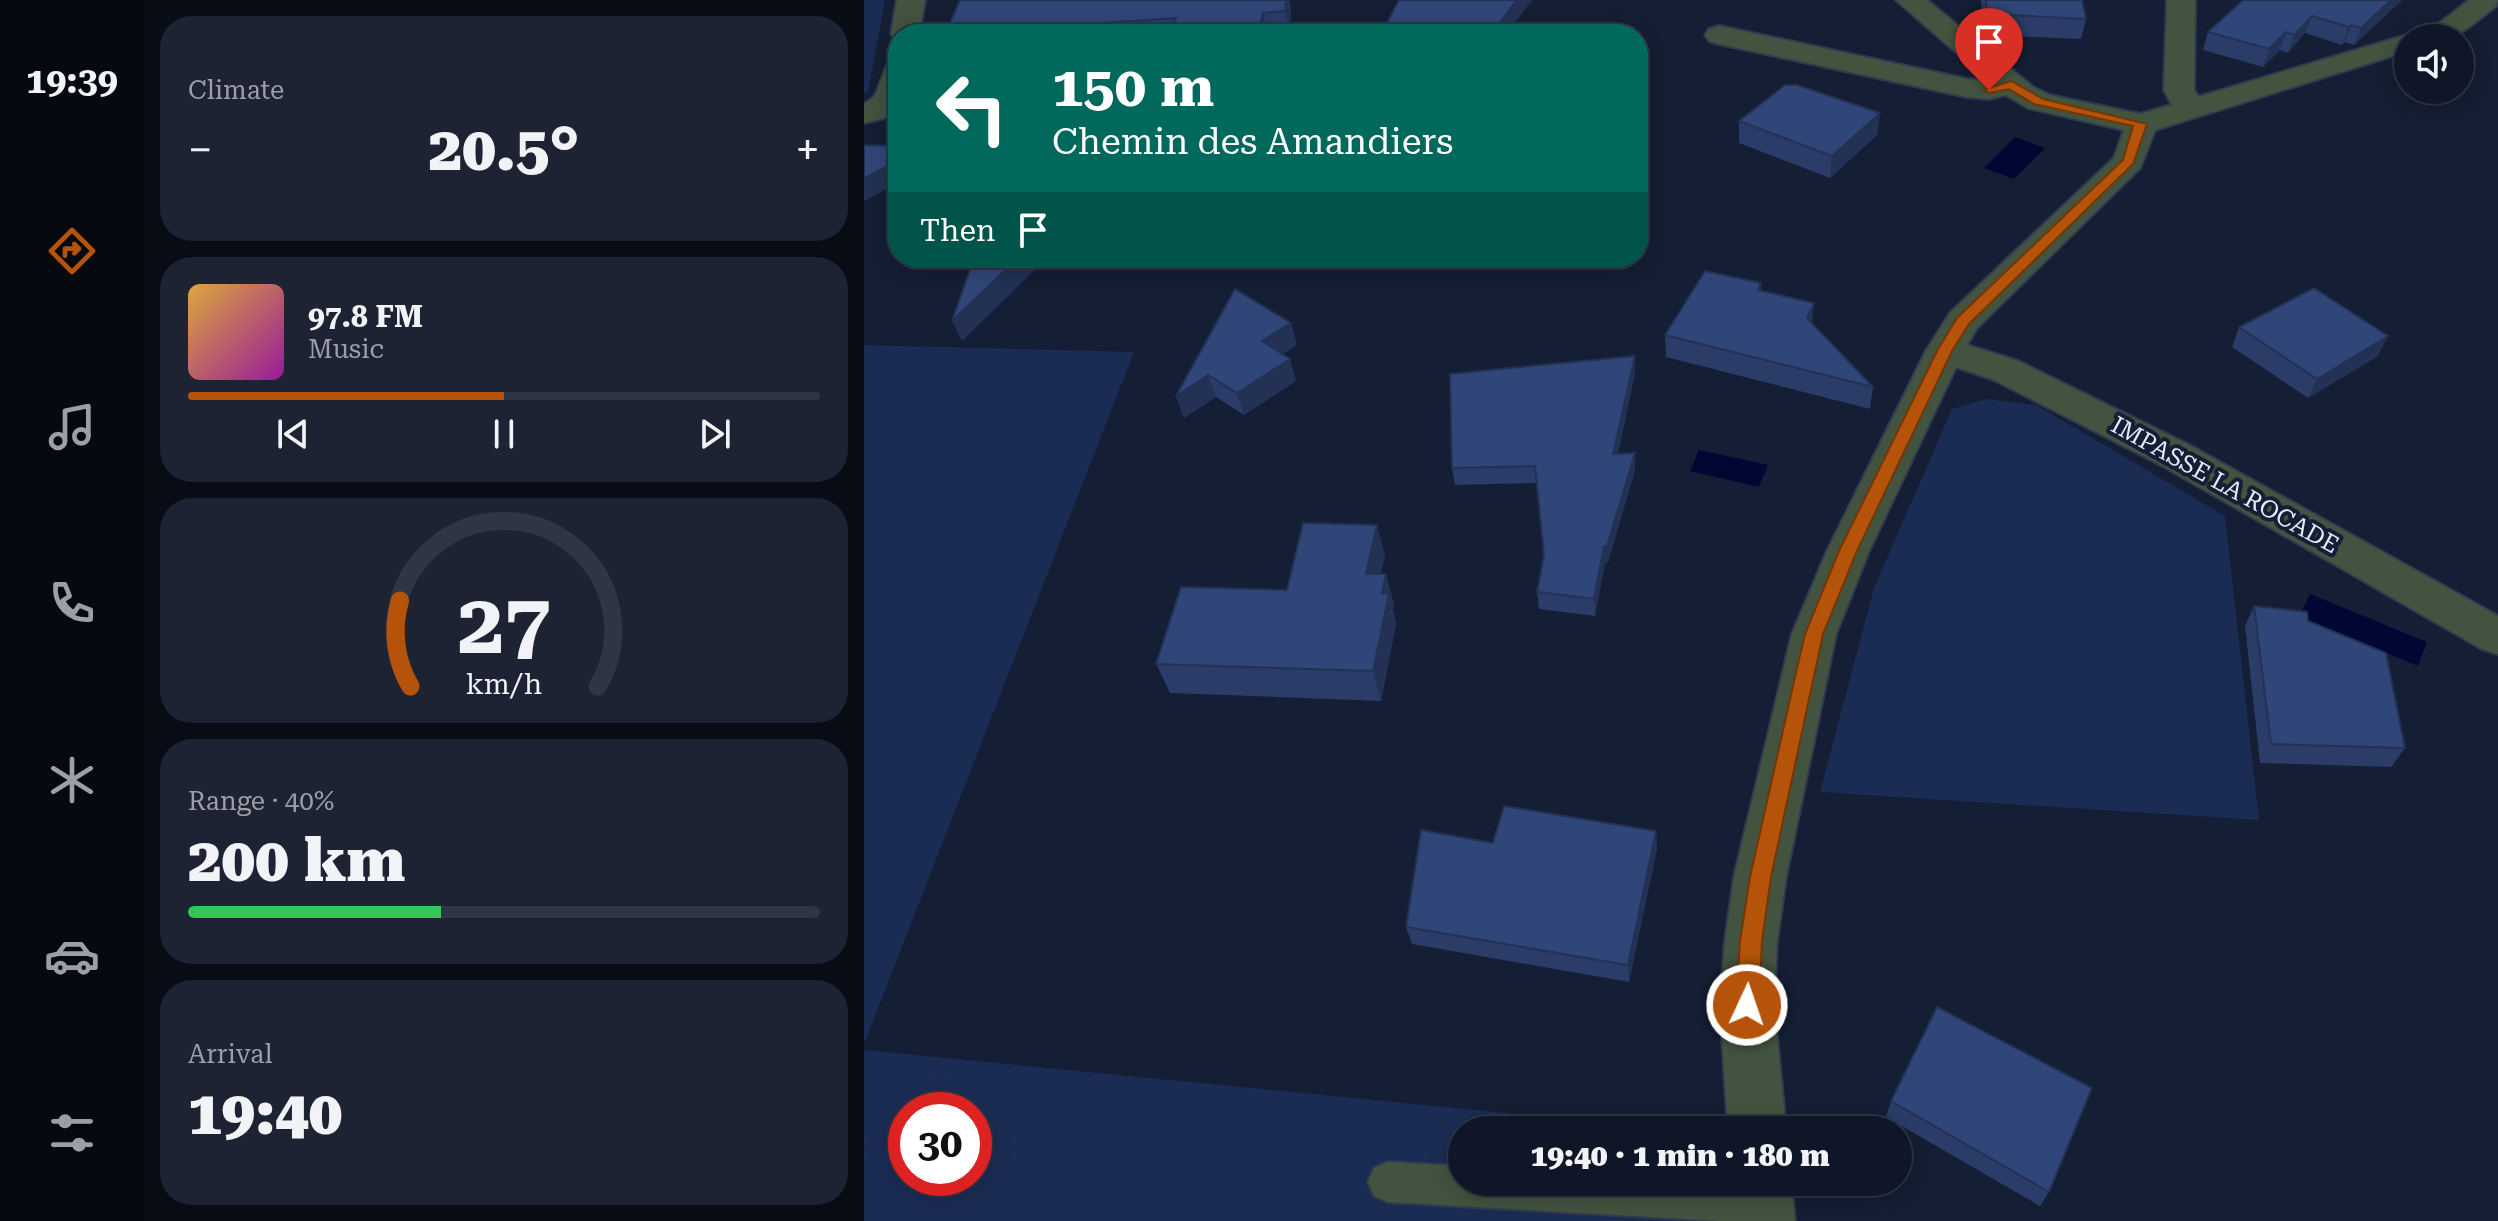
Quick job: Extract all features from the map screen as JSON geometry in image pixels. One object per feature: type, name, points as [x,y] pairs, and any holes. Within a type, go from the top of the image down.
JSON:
[{"type":"street","points":[[907,24],[911,0]]},
{"type":"street","points":[[1910,0],[2011,85],[2039,102],[2141,124],[2394,46]]},
{"type":"street","points":[[2181,0],[2179,90],[2191,110]]},
{"type":"street","points":[[2456,24],[2486,0]]},
{"type":"street","points":[[1719,35],[1967,88],[1989,90],[2011,85]]},
{"type":"street","points":[[1756,1116],[1747,1005],[1751,941],[1760,877],[1814,634],[1848,551],[1945,351],[1963,321],[2129,161],[2141,124]]},
{"type":"street","name":"IMPASSE LA ROCADE","points":[[1945,351],[2005,370],[2177,456],[2498,637]]},
{"type":"lane","points":[[1388,1182],[1763,1202]]},
{"type":"shaded area","points":[[864,0],[885,0],[868,92],[864,94]]},
{"type":"shaded area","points":[[2015,137],[2045,148],[2014,179],[1984,168]]},
{"type":"shaded area","points":[[864,345],[1134,352],[864,1044]]},
{"type":"shaded area","points":[[1986,399],[2036,405],[2225,516],[2259,820],[1820,792],[1874,588],[1952,409]]},
{"type":"shaded area","points":[[1699,450],[1768,465],[1759,487],[1690,471]]},
{"type":"shaded area","points":[[2310,594],[2427,642],[2418,666],[2299,617]]},
{"type":"shaded area","points":[[864,1050],[1536,1116],[1448,1116],[1448,1196],[1761,1196],[1763,1221],[864,1221]]},
{"type":"building","points":[[960,0],[1286,0],[1285,11],[1263,13],[1260,24],[1174,24],[1176,18],[1085,24],[949,24]]},
{"type":"building","points":[[1399,0],[1517,0],[1499,24],[1386,24]]},
{"type":"building","points":[[1986,0],[2082,0],[2086,19],[1987,14]]},
{"type":"building","points":[[2243,0],[2391,0],[2361,28],[2312,16],[2294,35],[2286,32],[2269,49],[2208,32]]},
{"type":"building","points":[[1785,85],[1797,85],[1880,113],[1832,156],[1739,121]]},
{"type":"building","points":[[864,145],[888,146],[888,166],[864,178]]},
{"type":"building","points":[[971,268],[1008,268],[952,321]]},
{"type":"building","points":[[1705,271],[1761,283],[1758,290],[1814,303],[1807,318],[1873,387],[1665,335]]},
{"type":"building","points":[[2314,288],[2388,336],[2317,379],[2239,327]]},
{"type":"building","points":[[1235,289],[1291,323],[1262,341],[1290,359],[1237,393],[1208,375],[1176,396]]},
{"type":"building","points":[[1635,356],[1613,454],[1635,453],[1607,546],[1604,546],[1594,599],[1537,592],[1544,555],[1535,466],[1452,468],[1450,374]]},
{"type":"building","points":[[1303,523],[1377,525],[1366,574],[1386,574],[1382,593],[1389,594],[1373,671],[1156,664],[1181,587],[1287,590]]},
{"type":"building","points":[[2254,606],[2307,612],[2308,621],[2386,653],[2405,748],[2271,744]]},
{"type":"building","points":[[1504,806],[1656,831],[1628,965],[1406,927],[1421,830],[1493,843]]},
{"type":"building","points":[[1937,1007],[2092,1088],[2049,1192],[1891,1101]]},
{"type":"route","points":[[1747,1005],[1751,941],[1760,877],[1807,664],[1814,634],[1848,551],[1945,351],[1963,321],[2129,161],[2141,124],[2039,102],[2011,85],[1989,90]]}]
